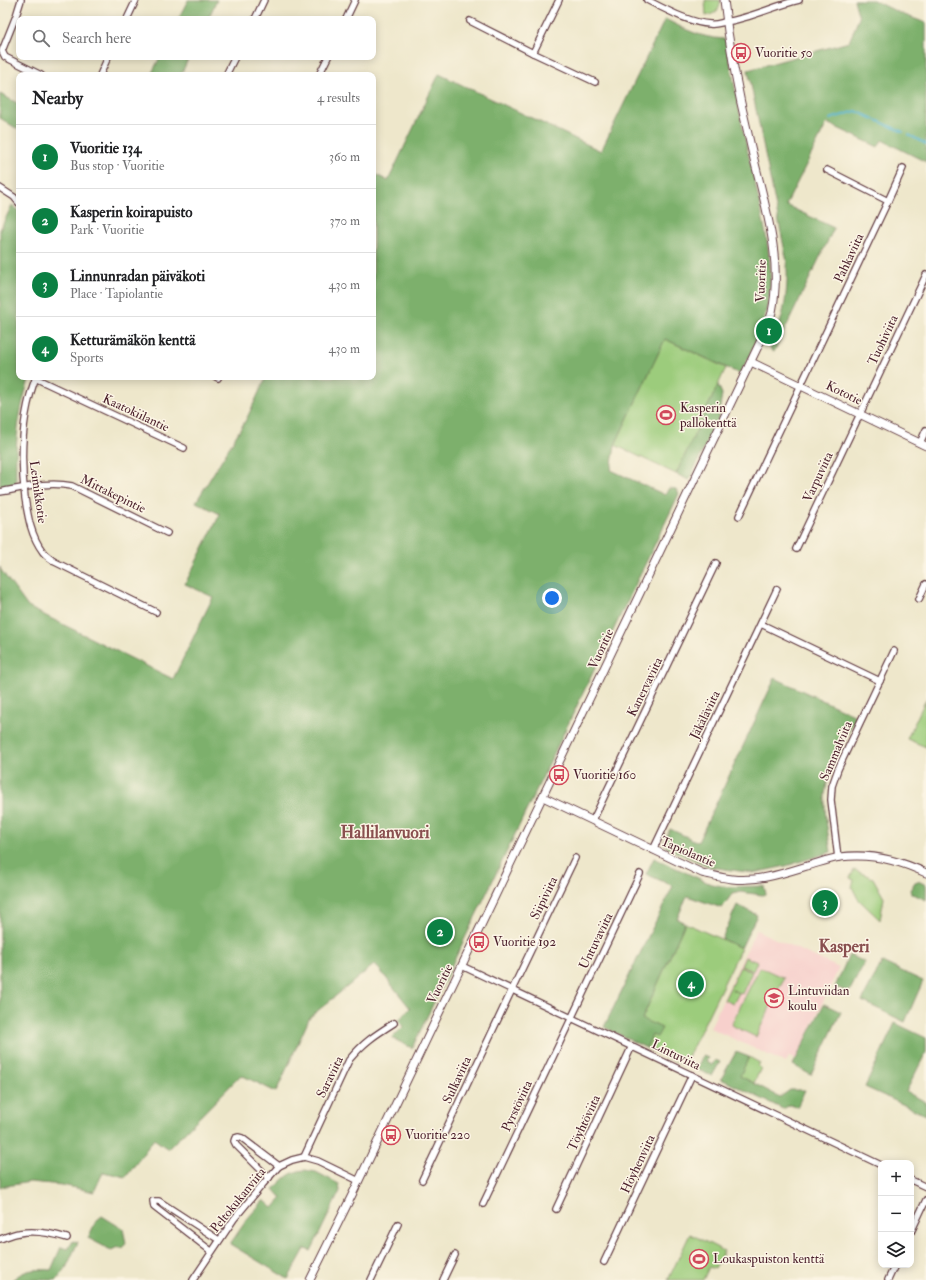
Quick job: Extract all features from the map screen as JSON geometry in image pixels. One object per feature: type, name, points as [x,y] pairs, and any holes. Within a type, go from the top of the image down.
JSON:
[{"type":"street","points":[[16,16],[21,0]]},
{"type":"street","points":[[128,16],[136,0]]},
{"type":"street","points":[[256,16],[264,0]]},
{"type":"street","points":[[347,16],[355,0]]},
{"type":"street","points":[[533,53],[559,0]]},
{"type":"street","points":[[647,0],[678,15],[700,23],[711,24],[740,19],[786,2],[799,0]]},
{"type":"street","name":"Vuoritie","points":[[310,1280],[359,1181],[751,362],[771,313],[775,291],[773,243],[748,138],[726,22],[724,0]]},
{"type":"street","points":[[16,16],[2,51],[4,57],[35,72]]},
{"type":"street","points":[[470,21],[595,82]]},
{"type":"street","points":[[101,72],[107,60]]},
{"type":"street","points":[[228,72],[234,60]]},
{"type":"street","points":[[320,72],[326,60]]},
{"type":"street","name":"Pahkaviita","points":[[739,516],[903,168]]},
{"type":"street","points":[[827,170],[888,201]]},
{"type":"street","points":[[0,188],[16,199]]},
{"type":"street","name":"Tuohiviita","points":[[860,414],[926,275]]},
{"type":"street","name":"Kototie","points":[[751,362],[923,444]]},
{"type":"street","name":"Leimikkotie","points":[[35,380],[28,406],[23,436],[22,464],[28,519],[36,540],[44,553],[55,562],[156,612]]},
{"type":"street","name":"Kaatokiilantie","points":[[40,380],[184,448]]},
{"type":"street","name":"Varpuviita","points":[[796,549],[860,414]]},
{"type":"street","points":[[923,444],[926,430]]},
{"type":"street","name":"Mittakepintie","points":[[0,492],[50,484],[72,486],[167,533]]},
{"type":"street","name":"Kanervaviita","points":[[593,820],[716,563]]},
{"type":"street","points":[[919,599],[926,584]]},
{"type":"street","name":"Jäkäläviita","points":[[653,850],[777,589]]},
{"type":"street","points":[[760,624],[880,682]]},
{"type":"street","name":"Sammalviita","points":[[838,858],[831,800],[832,786],[838,769],[894,651]]},
{"type":"street","name":"Tapiolantie","points":[[543,797],[702,873],[734,880],[756,879],[838,858],[858,856],[881,858],[906,864],[926,873]]},
{"type":"street","name":"Siipiviita","points":[[511,990],[576,858]]},
{"type":"street","name":"Untuvaviita","points":[[571,1018],[640,874]]},
{"type":"street","name":"Lintuviita","points":[[462,966],[878,1164]]},
{"type":"street","name":"Sulkaviita","points":[[422,1180],[511,990]]},
{"type":"street","name":"Pyrstöviita","points":[[483,1204],[571,1018]]},
{"type":"street","name":"Saraviita","points":[[304,1157],[349,1060],[371,1037],[394,1023]]},
{"type":"street","name":"Töyhtöviita","points":[[556,1209],[632,1046]]},
{"type":"street","name":"Höyhenviita","points":[[604,1262],[692,1075]]},
{"type":"street","points":[[269,1178],[236,1145],[234,1142],[235,1138],[242,1138],[279,1166]]},
{"type":"street","points":[[304,1157],[359,1181]]},
{"type":"street","name":"Peltokukanviita","points":[[192,1280],[234,1219],[279,1166],[292,1160],[304,1157]]},
{"type":"street","points":[[914,1181],[926,1187]]},
{"type":"street","points":[[914,1226],[926,1200]]},
{"type":"street","points":[[211,1251],[154,1207],[152,1201],[159,1201],[219,1240]]},
{"type":"street","points":[[371,1280],[398,1224]]},
{"type":"street","points":[[0,1239],[18,1233],[36,1232],[51,1233],[67,1238]]},
{"type":"street","points":[[443,1280],[455,1255]]},
{"type":"street","points":[[888,1280],[894,1268]]},
{"type":"shaded area","name":"Lintuviidan koulu","points":[[756,930],[839,968],[796,1059],[789,1056],[786,1063],[710,1028]]},
{"type":"green space","points":[[188,0],[217,0],[209,16],[180,16]]},
{"type":"green space","points":[[705,0],[720,0],[720,6],[717,11],[706,16]]},
{"type":"green space","points":[[854,0],[873,0],[902,14],[926,23],[926,162],[882,140],[878,147],[827,123],[786,205],[834,228],[774,352],[770,349],[779,327],[784,307],[787,286],[787,262],[748,70],[849,42],[859,18]]},
{"type":"green space","points":[[665,19],[707,37],[724,39],[726,41],[767,243],[770,264],[770,289],[766,311],[755,344],[740,374],[665,339],[615,445],[611,470],[665,495],[669,488],[676,489],[679,494],[412,1048],[392,1038],[403,1027],[399,1020],[410,1008],[375,964],[310,1017],[276,1092],[241,1075],[168,1149],[154,1139],[126,1177],[103,1172],[94,1192],[62,1185],[30,1182],[0,1187],[0,567],[28,607],[173,679],[213,597],[185,584],[220,514],[196,502],[247,418],[265,380],[376,380],[376,175],[388,181],[439,74],[601,151]]},
{"type":"green space","points":[[158,60],[188,60],[182,72],[152,72]]},
{"type":"green space","points":[[0,94],[16,102],[16,128],[0,118]]},
{"type":"green space","points":[[12,205],[16,208],[16,380],[29,380],[22,404],[18,430],[16,484],[0,488],[0,230]]},
{"type":"green space","name":"Kasperin pallokenttä","points":[[665,339],[726,368],[676,474],[615,445]]},
{"type":"green space","points":[[718,385],[722,394],[718,419],[689,480],[676,474]]},
{"type":"green space","points":[[775,678],[856,716],[833,764],[825,794],[826,816],[831,852],[786,866],[753,873],[711,867],[667,848],[664,842],[670,829],[698,842]]},
{"type":"green space","points":[[926,699],[926,747],[907,739]]},
{"type":"green space","points":[[654,858],[711,884],[728,887],[764,886],[766,894],[762,895],[741,892],[732,894],[722,908],[687,896],[677,919],[685,923],[642,1019],[662,1028],[657,1037],[652,1035],[646,1048],[604,1027],[673,886],[646,874]]},
{"type":"green space","points":[[854,870],[873,878],[884,898],[880,920],[858,899],[852,887],[854,880],[850,878]]},
{"type":"green space","points":[[918,881],[926,885],[926,900],[911,893],[910,890],[915,882]]},
{"type":"green space","points":[[737,905],[757,915],[741,948],[722,939]]},
{"type":"green space","points":[[685,923],[741,948],[684,1065],[646,1048],[652,1035],[642,1019]]},
{"type":"green space","points":[[849,955],[865,962],[849,992],[835,987]]},
{"type":"green space","points":[[745,957],[757,962],[753,971],[741,966]]},
{"type":"green space","points":[[882,962],[923,981],[905,1022],[862,1001]]},
{"type":"green space","points":[[740,967],[752,972],[742,994],[732,990],[739,993],[733,1004],[724,1000]]},
{"type":"green space","points":[[760,967],[784,978],[756,1037],[731,1025]]},
{"type":"green space","points":[[824,1004],[841,1012],[811,1075],[793,1065]]},
{"type":"green space","points":[[895,1023],[926,1038],[926,1052],[906,1092],[926,1102],[926,1115],[865,1087]]},
{"type":"green space","points":[[736,1052],[749,1057],[740,1076],[780,1097],[790,1090],[805,1090],[797,1107],[790,1105],[783,1109],[721,1079]]},
{"type":"green space","points":[[703,1056],[708,1058],[706,1062],[712,1065],[715,1060],[720,1062],[712,1076],[696,1069]]},
{"type":"green space","points":[[749,1057],[760,1063],[758,1066],[761,1068],[754,1083],[739,1076]]},
{"type":"green space","points":[[305,1170],[316,1172],[339,1184],[340,1191],[311,1251],[305,1249],[288,1279],[230,1244],[248,1218],[264,1200],[273,1208],[282,1198],[274,1189],[281,1182],[295,1172]]},
{"type":"green space","points":[[102,1216],[123,1229],[126,1243],[123,1248],[118,1247],[111,1250],[88,1238],[96,1221]]},
{"type":"green space","name":"Loukaspuiston kenttä","points":[[690,1234],[724,1251],[715,1269],[709,1267],[703,1280],[668,1280]]},
{"type":"green space","points":[[73,1241],[78,1242],[66,1268],[57,1280],[12,1280],[30,1270],[51,1270],[61,1247],[68,1249]]},
{"type":"waterway","points":[[830,119],[856,111],[903,132]]},
{"type":"waterway","points":[[909,135],[926,144]]},
{"type":"place","name":"Vuoritie 50","points":[[741,53]]},
{"type":"place","name":"Vuoritie 134","points":[[769,331]]},
{"type":"place","name":"Kasperin pallokenttä","points":[[666,415]]},
{"type":"place","name":"Vuoritie 160","points":[[559,775]]},
{"type":"place","name":"Linnunradan päiväkoti","points":[[825,903]]},
{"type":"place","name":"Kasperin koirapuisto","points":[[440,932]]},
{"type":"place","name":"Vuoritie 192","points":[[479,942]]},
{"type":"place","name":"Ketturämäkön kenttä","points":[[691,984]]},
{"type":"place","name":"Lintuviidan koulu","points":[[774,998]]},
{"type":"place","name":"Vuoritie 220","points":[[391,1135]]},
{"type":"place","name":"Loukaspuiston kenttä","points":[[699,1259]]},
{"type":"district","name":"Hallilanvuori","points":[[385,832]]},
{"type":"district","name":"Kasperi","points":[[844,946]]}]
